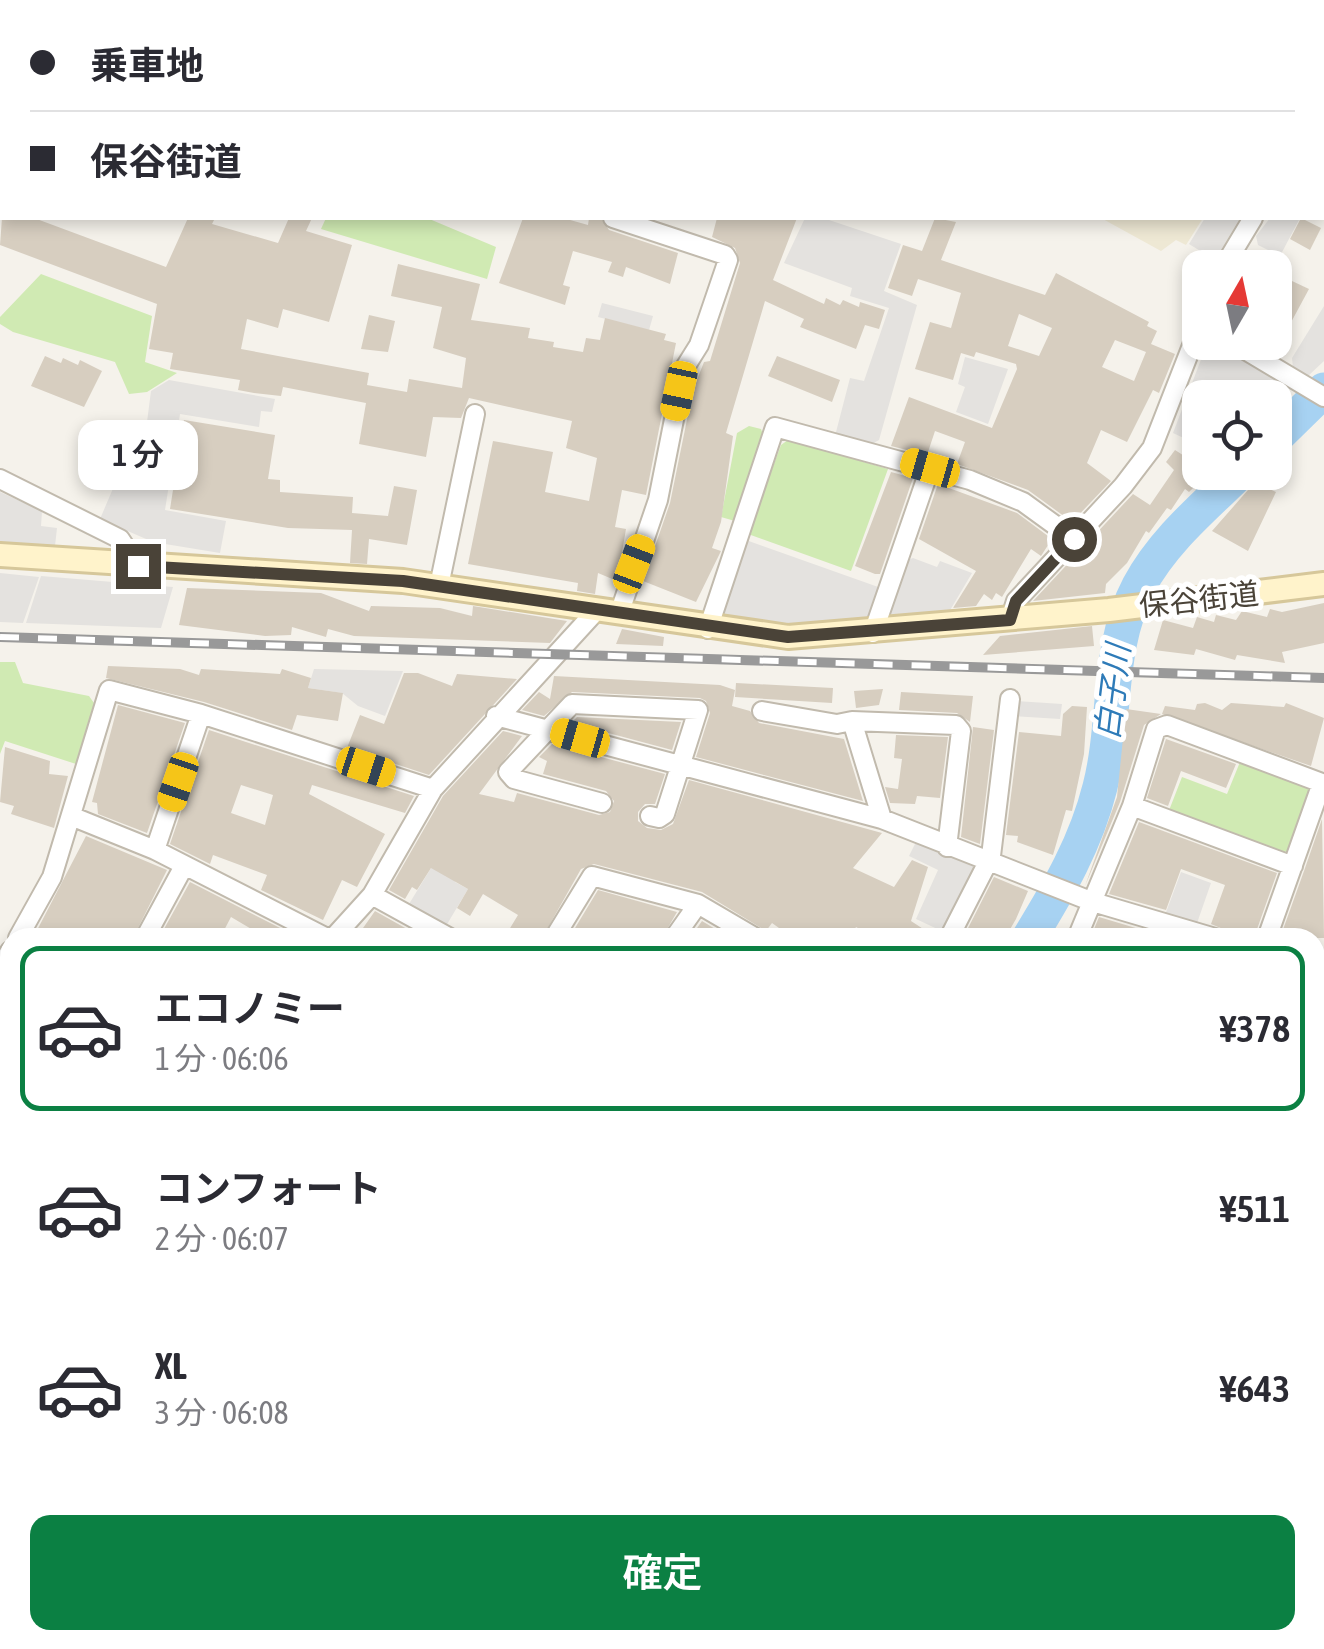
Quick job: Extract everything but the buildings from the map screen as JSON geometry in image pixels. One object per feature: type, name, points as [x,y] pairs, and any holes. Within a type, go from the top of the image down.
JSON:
[{"type":"main road","name":"保谷街道","points":[[0,555],[439,586],[708,629],[788,637],[873,633],[1113,610],[1324,584]]},
{"type":"street","points":[[340,928],[372,895],[433,789],[496,716],[608,612],[658,500],[684,369],[700,345],[728,260],[725,254],[620,220]]},
{"type":"street","points":[[1234,250],[1251,220]]},
{"type":"street","points":[[1010,620],[1016,601],[1152,448],[1186,360]]},
{"type":"street","points":[[1262,360],[1324,397]]},
{"type":"street","points":[[439,586],[475,414]]},
{"type":"street","points":[[708,629],[776,427],[930,468],[1023,502],[1074,539]]},
{"type":"street","points":[[873,633],[930,468]]},
{"type":"street","points":[[0,479],[120,539],[138,566]]},
{"type":"street","points":[[24,928],[52,877],[109,690],[201,714],[433,789]]},
{"type":"street","points":[[954,928],[988,862],[1010,700]]},
{"type":"street","points":[[602,803],[509,776],[567,706],[578,703],[694,708],[699,714],[666,814],[659,818],[650,816]]},
{"type":"street","points":[[762,711],[837,724],[852,721],[960,727],[947,847]]},
{"type":"street","points":[[155,850],[201,714]]},
{"type":"street","points":[[496,716],[882,820],[1068,893],[1181,928]]},
{"type":"street","points":[[852,721],[882,820]]},
{"type":"street","points":[[1081,928],[1132,806],[1156,729],[1166,725],[1322,783],[1270,928]]},
{"type":"street","points":[[1132,806],[1292,866]]},
{"type":"street","points":[[70,816],[155,850],[310,928]]},
{"type":"street","points":[[150,928],[184,866]]},
{"type":"street","points":[[560,928],[592,876],[698,904],[739,928]]},
{"type":"street","points":[[372,895],[432,928]]},
{"type":"street","points":[[681,928],[698,904]]},
{"type":"shaded area","points":[[804,220],[829,220],[901,244],[884,291],[917,305],[879,440],[870,445],[835,436],[850,378],[864,381],[889,308],[850,296],[852,288],[784,263]]},
{"type":"shaded area","points":[[1105,220],[1202,220],[1186,245],[1176,240],[1161,251]]},
{"type":"shaded area","points":[[1204,220],[1239,220],[1221,250],[1199,250],[1189,244]]},
{"type":"shaded area","points":[[1268,220],[1299,220],[1283,250],[1258,245],[1256,236]]},
{"type":"shaded area","points":[[602,303],[653,316],[649,330],[598,317]]},
{"type":"shaded area","points":[[1324,306],[1324,361],[1308,376],[1293,368],[1292,358]]},
{"type":"shaded area","points":[[965,357],[1008,369],[988,424],[956,412],[965,387],[958,384]]},
{"type":"shaded area","points":[[1201,360],[1244,360],[1279,380],[1193,380]]},
{"type":"shaded area","points":[[169,380],[275,399],[272,412],[261,411],[259,427],[180,414],[165,510],[226,521],[220,553],[153,542],[100,519],[129,451],[143,453],[151,391]]},
{"type":"shaded area","points":[[1182,409],[1182,437],[1173,433]]},
{"type":"shaded area","points":[[0,492],[42,511],[41,526],[57,528],[55,546],[0,542]]},
{"type":"shaded area","points":[[746,540],[881,588],[870,617],[866,622],[803,626],[727,617],[721,608]]},
{"type":"shaded area","points":[[913,558],[937,567],[940,561],[972,573],[949,612],[891,617],[886,611],[905,561]]},
{"type":"shaded area","points":[[0,573],[39,577],[23,623],[0,622]]},
{"type":"shaded area","points":[[41,576],[173,587],[161,628],[26,623]]},
{"type":"shaded area","points":[[314,669],[403,671],[385,716],[358,706],[342,693],[308,688]]},
{"type":"shaded area","points":[[1015,701],[1062,704],[1060,719],[1014,716]]},
{"type":"shaded area","points":[[917,840],[977,868],[948,928],[935,928],[916,919],[938,870],[909,856]]},
{"type":"shaded area","points":[[447,842],[455,882],[468,889],[446,926],[409,904]]},
{"type":"shaded area","points":[[1181,872],[1211,883],[1196,926],[1165,915]]},
{"type":"green space","points":[[325,220],[432,220],[496,247],[487,279],[321,229]]},
{"type":"green space","points":[[41,274],[152,316],[145,362],[177,373],[147,392],[129,394],[115,362],[13,332],[0,324],[0,317]]},
{"type":"green space","points":[[749,426],[761,429],[764,437],[735,521],[721,517],[737,433]]},
{"type":"green space","points":[[788,440],[888,469],[851,571],[748,534],[781,445]]},
{"type":"green space","points":[[0,662],[15,662],[23,683],[89,696],[94,703],[76,764],[5,741],[0,754]]},
{"type":"green space","points":[[1240,762],[1310,788],[1288,851],[1278,854],[1168,813],[1182,777],[1227,794]]},
{"type":"waterway","name":"白子川","points":[[1292,421],[1324,390]]},
{"type":"waterway","name":"白子川","points":[[1035,928],[1070,865],[1094,808],[1105,762],[1121,634],[1139,586],[1172,540],[1221,490]]},
{"type":"railway","points":[[0,637],[1324,678]]},
{"type":"route","points":[[138,566],[403,581],[708,629],[823,638],[1010,620],[1016,601],[1074,539]]}]
